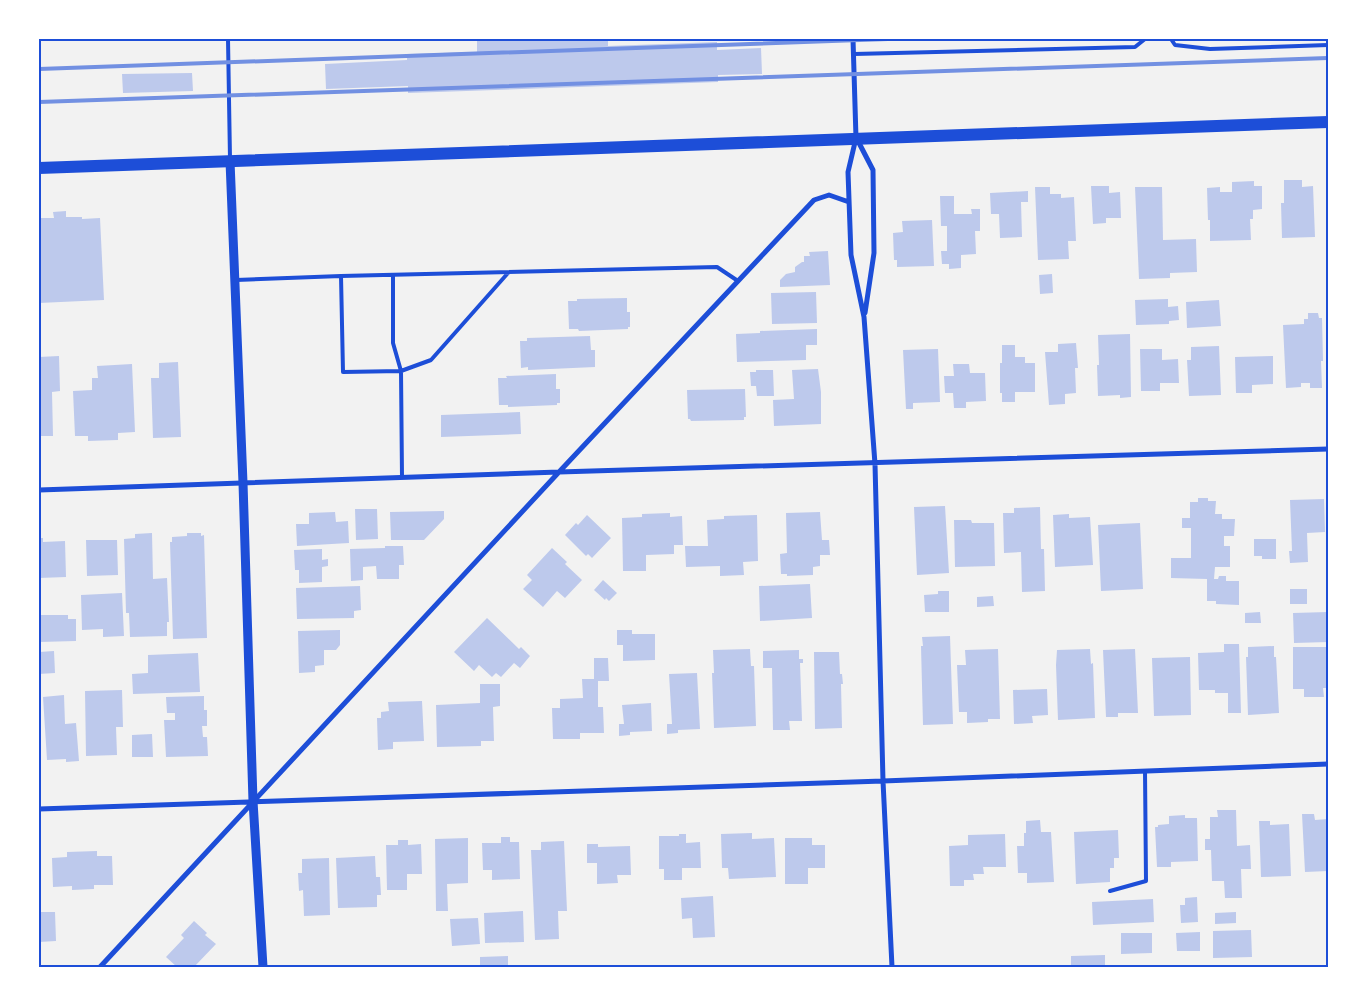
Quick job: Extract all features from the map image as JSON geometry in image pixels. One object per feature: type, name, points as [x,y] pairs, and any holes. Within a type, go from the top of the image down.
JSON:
[{"type":"main road","points":[[39,168],[1328,122]]},
{"type":"street","points":[[853,39],[856,138],[848,172],[851,255],[864,317],[875,464],[883,781],[892,967]]},
{"type":"street","points":[[856,138],[873,170],[874,253],[864,317]]},
{"type":"street","points":[[230,161],[253,801],[263,967]]},
{"type":"street","points":[[100,967],[814,200],[829,195],[849,202]]},
{"type":"street","points":[[39,490],[1328,449]]},
{"type":"street","points":[[39,809],[1328,764]]},
{"type":"lane","points":[[854,54],[1136,46],[1146,39]]},
{"type":"lane","points":[[1171,39],[1175,46],[1210,49],[1328,45]]},
{"type":"lane","points":[[229,40],[230,161]]},
{"type":"lane","points":[[235,280],[717,267],[738,281]]},
{"type":"lane","points":[[342,276],[343,372],[401,371],[431,360],[508,273]]},
{"type":"lane","points":[[393,275],[393,343],[401,371],[402,477]]},
{"type":"lane","points":[[1110,891],[1146,881],[1145,771]]},
{"type":"building","points":[[477,39],[608,39],[608,46],[717,42],[717,50],[761,48],[762,74],[718,75],[718,82],[408,93],[408,86],[326,89],[325,64],[407,60],[407,54],[477,52]]},
{"type":"building","points":[[192,73],[193,91],[123,93],[122,74]]},
{"type":"building","points":[[1284,180],[1302,180],[1302,187],[1313,186],[1315,237],[1282,238],[1281,203],[1284,203]]},
{"type":"building","points":[[1254,181],[1254,186],[1262,186],[1262,209],[1253,210],[1253,219],[1250,219],[1251,240],[1210,241],[1207,188],[1220,187],[1220,192],[1232,192],[1232,182]]},
{"type":"building","points":[[1091,186],[1109,186],[1109,193],[1120,192],[1121,218],[1106,218],[1106,223],[1093,224]]},
{"type":"building","points":[[1035,187],[1050,187],[1050,194],[1061,194],[1061,198],[1074,197],[1076,241],[1068,241],[1069,259],[1038,260]]},
{"type":"building","points":[[1135,187],[1162,187],[1163,240],[1196,239],[1197,272],[1170,273],[1170,278],[1139,279]]},
{"type":"building","points":[[1028,191],[1028,202],[1021,202],[1022,237],[1000,238],[999,214],[991,214],[990,193]]},
{"type":"building","points":[[940,196],[954,196],[954,214],[972,214],[971,209],[980,209],[980,231],[975,231],[976,254],[961,255],[961,268],[949,269],[949,264],[942,264],[941,251],[947,251],[947,226],[941,226]]},
{"type":"building","points":[[66,211],[66,217],[82,217],[82,219],[100,218],[104,300],[39,303],[39,218],[54,218],[53,212]]},
{"type":"building","points":[[932,220],[934,266],[897,267],[897,260],[894,260],[893,233],[903,232],[902,221]]},
{"type":"building","points":[[828,251],[830,285],[780,287],[780,280],[786,274],[795,272],[795,267],[804,262],[804,256],[810,256],[809,252]]},
{"type":"building","points":[[1052,274],[1053,293],[1040,294],[1039,275]]},
{"type":"building","points":[[816,292],[817,323],[772,324],[771,293]]},
{"type":"building","points":[[627,298],[627,312],[630,312],[630,327],[628,329],[579,331],[578,329],[569,329],[568,301],[577,301],[577,299]]},
{"type":"building","points":[[1168,299],[1168,307],[1178,306],[1179,320],[1169,321],[1169,324],[1136,325],[1135,300]]},
{"type":"building","points":[[1219,300],[1221,326],[1187,328],[1186,302]]},
{"type":"building","points":[[1308,313],[1318,313],[1319,318],[1322,318],[1322,388],[1310,388],[1310,383],[1301,383],[1301,387],[1286,388],[1283,325],[1304,324],[1304,319],[1308,319]]},
{"type":"building","points":[[817,329],[817,345],[806,345],[806,360],[737,362],[736,334],[760,333],[760,331]]},
{"type":"building","points":[[1130,334],[1131,397],[1120,398],[1120,395],[1098,396],[1098,335]]},
{"type":"building","points":[[590,336],[591,350],[595,350],[595,367],[528,370],[528,367],[521,368],[520,341],[527,341],[527,338]]},
{"type":"building","points":[[1076,343],[1078,368],[1075,368],[1076,393],[1065,394],[1065,404],[1049,405],[1045,352],[1058,352],[1058,344]]},
{"type":"building","points":[[1002,345],[1015,345],[1015,357],[1025,357],[1025,363],[1035,363],[1035,392],[1015,392],[1015,402],[1002,402],[1002,393],[1000,393],[1000,363],[1002,363]]},
{"type":"building","points":[[1219,346],[1221,395],[1189,396],[1187,360],[1191,360],[1191,347]]},
{"type":"building","points":[[938,349],[940,402],[913,403],[913,409],[906,409],[903,350]]},
{"type":"building","points":[[1140,349],[1162,349],[1162,360],[1178,359],[1179,383],[1160,383],[1160,391],[1141,391]]},
{"type":"building","points":[[59,356],[60,391],[52,392],[53,436],[39,436],[39,357]]},
{"type":"building","points":[[1273,356],[1273,384],[1252,385],[1252,393],[1236,393],[1235,357]]},
{"type":"building","points":[[178,362],[181,437],[153,438],[151,378],[159,378],[159,363]]},
{"type":"building","points":[[132,364],[135,432],[118,433],[118,440],[88,441],[88,436],[75,436],[73,391],[92,390],[92,378],[98,378],[97,366]]},
{"type":"building","points":[[953,364],[969,364],[970,373],[985,373],[986,401],[966,402],[966,408],[954,408],[953,393],[945,393],[944,376],[954,376]]},
{"type":"building","points":[[818,369],[821,392],[821,424],[774,426],[773,400],[794,399],[792,370]]},
{"type":"building","points":[[756,370],[773,370],[774,396],[757,396],[756,386],[751,386],[750,372],[756,372]]},
{"type":"building","points":[[556,374],[556,389],[560,389],[560,403],[557,403],[557,405],[508,407],[508,405],[499,405],[498,378]]},
{"type":"building","points":[[745,389],[746,417],[744,417],[744,420],[691,421],[688,419],[687,390]]},
{"type":"building","points":[[520,412],[521,434],[441,437],[441,415]]},
{"type":"building","points":[[1198,498],[1208,498],[1208,501],[1216,501],[1215,514],[1222,514],[1222,519],[1235,519],[1234,536],[1224,536],[1224,546],[1230,546],[1230,567],[1215,567],[1214,579],[1218,579],[1219,576],[1226,576],[1226,581],[1239,581],[1239,605],[1216,604],[1216,601],[1207,601],[1207,579],[1171,578],[1171,558],[1191,558],[1191,528],[1182,528],[1182,518],[1190,518],[1190,502],[1198,502]]},
{"type":"building","points":[[1324,499],[1325,532],[1307,533],[1308,562],[1290,563],[1289,551],[1292,551],[1290,500]]},
{"type":"building","points":[[945,506],[949,573],[917,575],[914,507]]},
{"type":"building","points":[[1040,507],[1045,591],[1022,592],[1021,552],[1004,553],[1003,513],[1014,513],[1014,508]]},
{"type":"building","points":[[355,509],[377,509],[378,539],[356,540]]},
{"type":"building","points":[[444,511],[444,519],[424,540],[391,540],[390,512]]},
{"type":"building","points":[[335,512],[336,522],[348,521],[349,543],[297,546],[296,524],[309,524],[309,513]]},
{"type":"building","points":[[820,512],[822,540],[829,540],[830,555],[820,555],[820,566],[813,567],[813,575],[787,576],[787,574],[781,574],[780,554],[787,553],[786,513]]},
{"type":"building","points":[[670,513],[670,517],[682,516],[683,545],[674,545],[674,554],[646,555],[646,571],[623,571],[622,518],[642,517],[642,514]]},
{"type":"building","points":[[1069,514],[1069,518],[1090,517],[1093,565],[1055,567],[1053,515]]},
{"type":"building","points":[[587,515],[611,538],[592,558],[588,554],[586,556],[565,535]]},
{"type":"building","points":[[757,515],[758,561],[743,562],[744,575],[720,576],[720,566],[686,567],[685,546],[708,546],[707,520],[724,519],[724,516]]},
{"type":"building","points":[[954,520],[971,520],[972,523],[994,523],[995,566],[955,567]]},
{"type":"building","points":[[1140,523],[1143,589],[1101,591],[1098,525]]},
{"type":"building","points":[[152,533],[153,579],[167,578],[169,622],[167,622],[167,636],[130,637],[129,613],[126,613],[124,539],[135,538],[135,534]]},
{"type":"building","points":[[187,533],[201,533],[201,536],[204,535],[207,638],[173,639],[170,542],[172,542],[172,537],[187,536]]},
{"type":"building","points":[[39,538],[43,538],[43,542],[65,541],[66,577],[39,578]]},
{"type":"building","points":[[1254,539],[1276,539],[1276,559],[1262,559],[1262,556],[1254,556]]},
{"type":"building","points":[[86,540],[117,540],[118,575],[87,576]]},
{"type":"building","points":[[385,546],[403,546],[404,565],[399,565],[399,579],[377,579],[376,566],[363,567],[363,580],[351,581],[350,549],[385,548]]},
{"type":"building","points":[[552,548],[582,580],[565,598],[557,591],[543,607],[523,589],[532,580],[527,575]]},
{"type":"building","points":[[322,549],[322,560],[328,559],[328,566],[322,567],[322,582],[299,583],[299,570],[295,570],[294,550]]},
{"type":"building","points":[[603,580],[617,593],[609,601],[606,598],[605,600],[594,590]]},
{"type":"building","points":[[810,584],[812,618],[760,621],[759,586]]},
{"type":"building","points":[[360,586],[361,610],[354,611],[354,618],[297,619],[296,588]]},
{"type":"building","points":[[1290,589],[1307,589],[1307,604],[1290,604]]},
{"type":"building","points":[[938,591],[949,591],[949,612],[925,612],[924,595],[938,594]]},
{"type":"building","points":[[122,593],[124,636],[103,637],[103,629],[82,630],[81,595]]},
{"type":"building","points":[[993,596],[994,606],[977,607],[977,597]]},
{"type":"building","points":[[1260,612],[1261,623],[1245,623],[1245,613]]},
{"type":"building","points":[[1328,612],[1328,642],[1294,643],[1293,613]]},
{"type":"building","points":[[39,615],[68,615],[68,619],[76,619],[76,641],[39,642]]},
{"type":"building","points":[[487,618],[519,649],[521,647],[530,656],[520,668],[514,663],[501,677],[496,673],[492,677],[479,665],[474,671],[454,652]]},
{"type":"building","points":[[340,630],[340,645],[336,650],[324,650],[324,665],[315,666],[315,672],[299,673],[298,631]]},
{"type":"building","points":[[617,630],[632,630],[632,634],[655,634],[655,660],[623,661],[623,645],[617,645]]},
{"type":"building","points":[[950,636],[953,724],[923,725],[922,637]]},
{"type":"building","points":[[1224,644],[1239,644],[1241,713],[1228,713],[1228,693],[1215,693],[1215,690],[1199,690],[1198,653],[1224,652]]},
{"type":"building","points":[[1274,646],[1279,713],[1248,715],[1246,657],[1248,657],[1248,647]]},
{"type":"building","points":[[1293,647],[1328,647],[1328,688],[1323,688],[1324,697],[1304,697],[1304,689],[1293,689]]},
{"type":"building","points":[[750,649],[751,666],[754,666],[756,726],[714,728],[713,650]]},
{"type":"building","points":[[998,649],[1000,719],[988,719],[988,722],[967,723],[967,712],[959,712],[957,665],[966,665],[965,650]]},
{"type":"building","points":[[1090,649],[1091,664],[1093,663],[1095,718],[1058,720],[1057,650]]},
{"type":"building","points":[[1135,649],[1138,713],[1118,713],[1118,717],[1106,717],[1103,650]]},
{"type":"building","points":[[799,650],[799,659],[803,659],[803,663],[800,663],[802,721],[789,721],[790,730],[773,730],[772,668],[763,668],[763,651]]},
{"type":"building","points":[[54,651],[55,673],[39,674],[39,652]]},
{"type":"building","points":[[814,652],[839,652],[840,674],[842,674],[843,684],[841,684],[842,728],[815,729]]},
{"type":"building","points":[[198,653],[200,692],[133,694],[132,674],[148,673],[148,655]]},
{"type":"building","points":[[1190,657],[1191,715],[1154,716],[1152,658]]},
{"type":"building","points":[[594,658],[608,658],[609,681],[598,681],[598,707],[603,707],[604,733],[580,733],[580,739],[553,739],[552,708],[560,708],[560,699],[583,698],[582,679],[594,679]]},
{"type":"building","points":[[697,673],[700,729],[678,730],[678,733],[667,734],[667,724],[672,724],[669,674]]},
{"type":"building","points":[[480,684],[500,684],[500,706],[493,707],[494,741],[481,741],[481,746],[437,747],[436,705],[480,703]]},
{"type":"building","points":[[1047,689],[1048,715],[1032,716],[1033,723],[1014,724],[1013,690]]},
{"type":"building","points":[[122,690],[123,727],[116,727],[117,755],[86,756],[85,691]]},
{"type":"building","points":[[64,695],[65,724],[76,723],[79,761],[66,762],[66,759],[47,760],[43,697]]},
{"type":"building","points":[[204,696],[204,710],[207,710],[207,726],[202,726],[203,737],[207,737],[208,756],[166,757],[164,720],[175,720],[175,713],[167,713],[166,697]]},
{"type":"building","points":[[422,701],[424,741],[393,742],[393,749],[378,750],[377,718],[381,718],[381,712],[389,711],[388,702]]},
{"type":"building","points":[[651,703],[652,731],[630,732],[630,735],[619,736],[619,724],[624,724],[622,705]]},
{"type":"building","points":[[152,734],[153,757],[132,757],[132,735]]},
{"type":"building","points":[[1217,810],[1236,810],[1237,846],[1250,845],[1251,869],[1241,869],[1242,898],[1225,898],[1224,881],[1212,881],[1211,850],[1205,850],[1205,839],[1210,839],[1210,817],[1218,817]]},
{"type":"building","points":[[1302,814],[1314,814],[1315,820],[1328,819],[1328,871],[1305,872]]},
{"type":"building","points":[[1185,815],[1185,818],[1197,818],[1198,861],[1171,862],[1171,867],[1157,867],[1155,827],[1169,824],[1169,816]]},
{"type":"building","points":[[1040,820],[1041,832],[1051,832],[1054,882],[1027,883],[1027,873],[1018,873],[1017,846],[1024,846],[1026,821]]},
{"type":"building","points":[[1259,821],[1270,821],[1270,825],[1289,824],[1291,876],[1261,877]]},
{"type":"building","points":[[1118,830],[1119,858],[1114,858],[1114,868],[1110,868],[1110,882],[1076,884],[1074,832]]},
{"type":"building","points":[[752,833],[752,839],[774,838],[776,877],[729,879],[728,868],[722,868],[721,834]]},
{"type":"building","points":[[679,834],[686,834],[686,843],[700,842],[701,868],[682,868],[682,880],[664,880],[664,869],[659,869],[659,836],[679,836]]},
{"type":"building","points":[[1005,834],[1006,867],[983,867],[984,874],[973,874],[974,880],[964,880],[964,886],[950,886],[949,846],[968,845],[968,835]]},
{"type":"building","points":[[501,837],[510,837],[510,842],[519,842],[520,879],[492,880],[492,870],[483,870],[482,843],[501,843]]},
{"type":"building","points":[[468,838],[468,883],[447,884],[448,911],[436,911],[435,839]]},
{"type":"building","points":[[785,838],[812,838],[812,845],[825,845],[825,868],[808,868],[808,884],[785,884]]},
{"type":"building","points":[[398,840],[408,840],[408,845],[421,844],[422,874],[407,874],[407,890],[387,890],[386,845],[398,845]]},
{"type":"building","points":[[564,841],[567,911],[558,911],[559,939],[535,940],[531,850],[541,850],[541,842]]},
{"type":"building","points":[[587,844],[598,844],[598,847],[630,846],[631,875],[617,875],[618,883],[597,884],[597,863],[587,863]]},
{"type":"building","points":[[97,851],[97,856],[112,856],[113,885],[94,885],[94,889],[72,890],[72,886],[53,887],[52,858],[67,857],[67,852]]},
{"type":"building","points":[[375,856],[376,877],[380,877],[381,895],[377,895],[377,907],[338,908],[336,858]]},
{"type":"building","points":[[329,858],[330,915],[304,916],[303,890],[299,891],[298,873],[302,873],[302,859]]},
{"type":"building","points":[[713,896],[715,937],[693,938],[692,918],[682,919],[681,898]]},
{"type":"building","points":[[1197,897],[1198,922],[1181,923],[1180,905],[1185,905],[1185,898]]},
{"type":"building","points":[[1153,899],[1154,922],[1093,925],[1092,902]]},
{"type":"building","points":[[523,911],[524,942],[485,943],[484,913]]},
{"type":"building","points":[[39,912],[55,912],[56,941],[39,942]]},
{"type":"building","points":[[1236,912],[1236,923],[1215,924],[1215,913]]},
{"type":"building","points":[[478,918],[480,944],[452,946],[450,919]]},
{"type":"building","points":[[194,921],[207,933],[205,935],[216,944],[194,967],[177,967],[166,957],[184,938],[181,935]]},
{"type":"building","points":[[1251,930],[1252,957],[1213,958],[1213,931]]},
{"type":"building","points":[[1200,932],[1200,951],[1177,951],[1176,933]]},
{"type":"building","points":[[1121,933],[1152,933],[1152,953],[1121,954]]},
{"type":"building","points":[[1105,955],[1105,967],[1071,967],[1071,956]]},
{"type":"building","points":[[508,956],[508,966],[480,967],[480,957]]},
{"type":"railway","points":[[39,69],[888,39]]},
{"type":"railway","points":[[39,102],[1328,58]]}]
